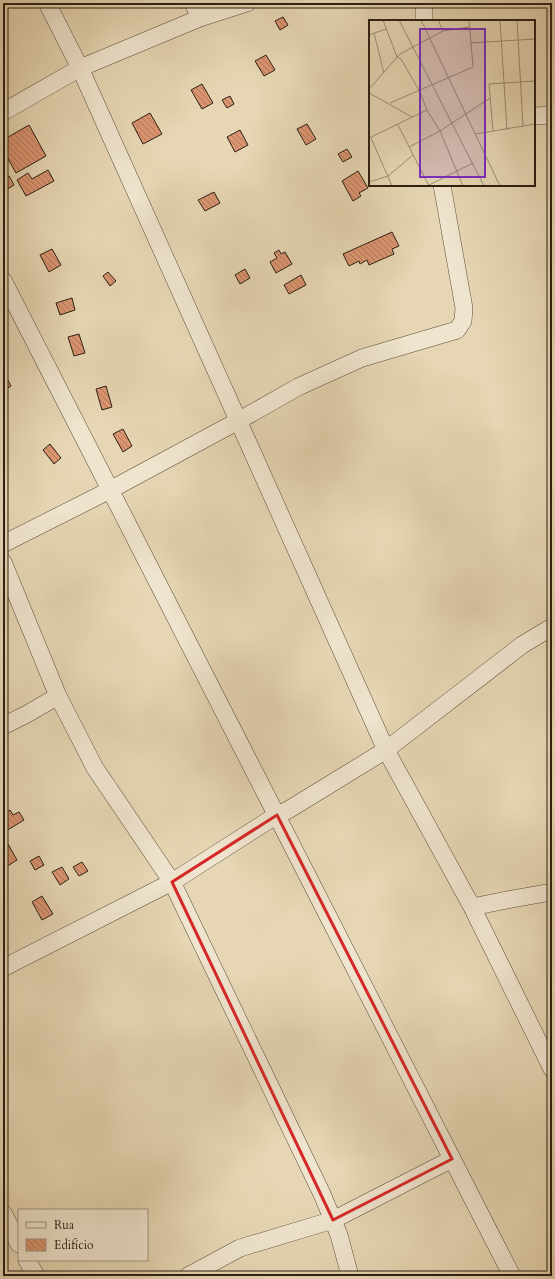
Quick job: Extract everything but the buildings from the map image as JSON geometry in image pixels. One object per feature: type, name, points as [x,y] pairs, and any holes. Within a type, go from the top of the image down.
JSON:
[{"type":"street","points":[[47,3],[80,68],[386,750],[472,907],[552,1069]]},
{"type":"street","points":[[193,3],[200,18]]},
{"type":"street","points":[[3,112],[80,68],[200,18],[247,3]]},
{"type":"street","points":[[424,3],[424,20]]},
{"type":"street","points":[[535,116],[552,115]]},
{"type":"street","points":[[3,544],[110,490],[298,387],[362,358],[457,330],[463,321],[464,308],[442,186]]},
{"type":"street","points":[[3,280],[512,1276]]},
{"type":"street","points":[[3,562],[58,696],[95,768],[172,882],[322,1194],[339,1235],[350,1276]]},
{"type":"street","points":[[3,968],[172,882],[386,750],[522,645],[552,627]]},
{"type":"street","points":[[3,726],[58,696]]},
{"type":"street","points":[[472,907],[552,892]]},
{"type":"street","points":[[188,1276],[240,1248],[333,1220],[452,1159]]},
{"type":"street","points":[[3,1213],[18,1242]]},
{"type":"street","points":[[28,1261],[36,1276]]},
{"type":"highlighted area","points":[[277,815],[452,1159],[333,1220],[172,882]]}]
